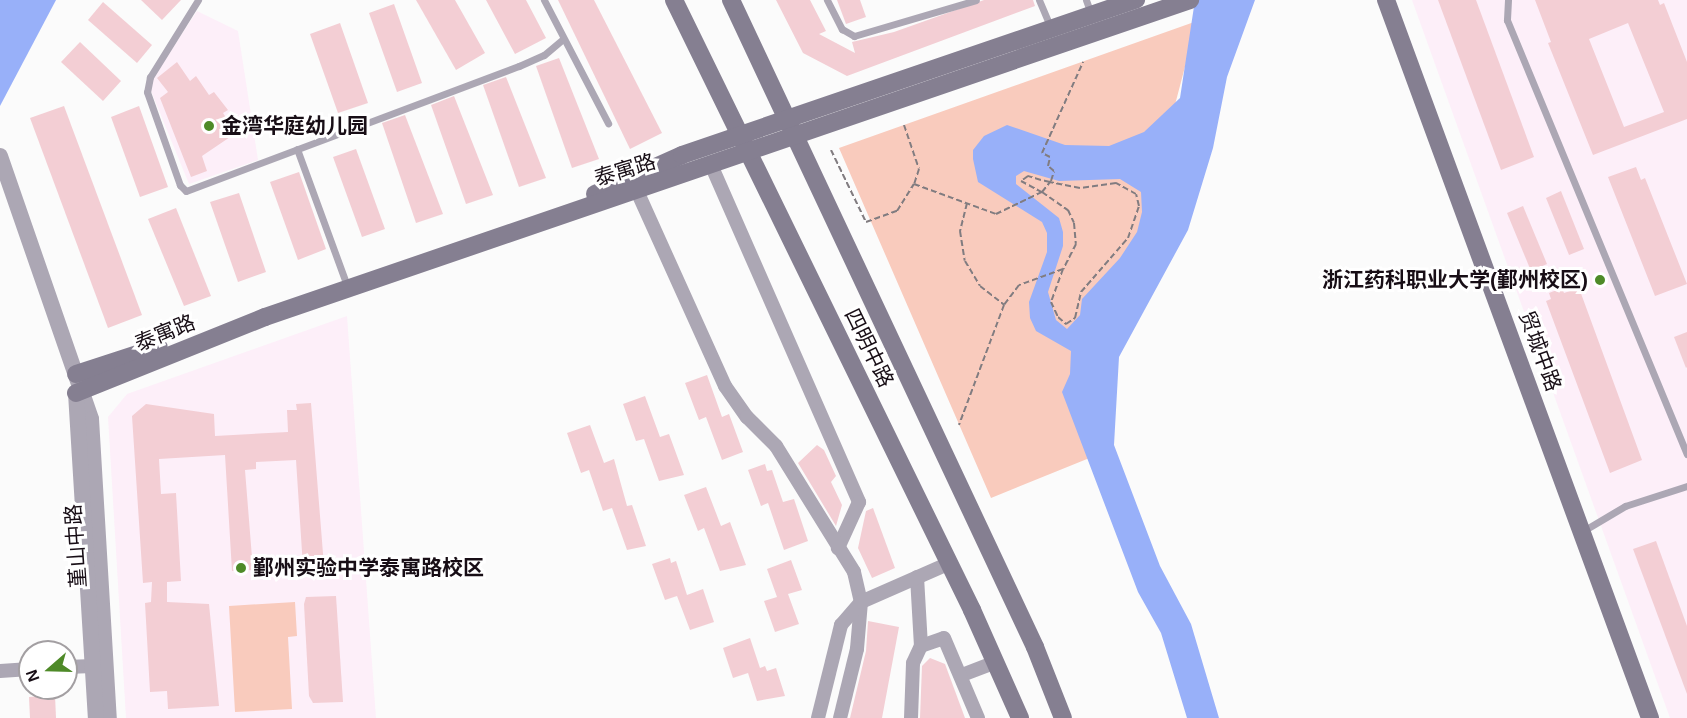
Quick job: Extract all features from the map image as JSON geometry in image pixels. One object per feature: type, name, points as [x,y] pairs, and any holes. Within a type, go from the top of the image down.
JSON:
[{"type":"main road","name":"四明中路","points":[[674,0],[950,563],[1020,718]]},
{"type":"main road","name":"四明中路","points":[[731,0],[1035,647],[1063,718]]},
{"type":"main road","name":"泰寓路","points":[[78,386],[345,280],[585,198],[739,135],[1051,29],[1088,8],[1136,0]]},
{"type":"main road","name":"贸城中路","points":[[1386,0],[1650,718]]},
{"type":"main road","name":"泰寓路","points":[[78,386],[265,317],[749,154],[1188,1]]},
{"type":"street","name":"堇山中路","points":[[0,156],[91,419],[109,718]]},
{"type":"street","points":[[711,166],[859,502],[838,548]]},
{"type":"street","points":[[637,191],[725,386],[747,417],[776,446],[854,573],[861,602],[857,649],[840,718]]},
{"type":"street","name":"堇山中路","points":[[78,386],[96,718]]},
{"type":"street","points":[[818,718],[841,625],[861,602],[950,563]]},
{"type":"street","points":[[911,718],[913,663],[921,646],[917,577]]},
{"type":"street","points":[[921,646],[944,638],[962,675],[978,718]]},
{"type":"street","points":[[962,675],[996,662]]},
{"type":"street","points":[[78,667],[93,666]]},
{"type":"street","points":[[0,671],[18,670]]},
{"type":"lane","points":[[198,0],[150,77],[147,92],[180,185],[186,191],[519,66],[544,55],[563,39]]},
{"type":"lane","points":[[543,0],[608,123]]},
{"type":"lane","points":[[827,0],[843,29],[854,36],[975,0]]},
{"type":"lane","points":[[1039,0],[1058,46]]},
{"type":"lane","points":[[1508,0],[1506,20],[1687,454]]},
{"type":"lane","points":[[1088,8],[1098,33]]},
{"type":"lane","points":[[297,149],[345,280]]},
{"type":"lane","points":[[1582,532],[1625,506],[1687,486]]},
{"type":"path","points":[[914,184],[996,214],[1042,192],[1054,171],[1048,166],[1050,157],[1042,153],[1052,126],[1083,62]]},
{"type":"path","points":[[831,150],[866,222],[897,211],[914,184],[919,169],[904,125]]},
{"type":"path","points":[[1028,176],[1050,181],[1080,188],[1116,183],[1128,185],[1136,194],[1139,206],[1128,238],[1080,292],[1075,318],[1066,324],[1058,317],[1051,302],[1063,269],[1076,244],[1074,224],[1068,210],[1042,192],[1025,187],[1022,178],[1028,176]]},
{"type":"path","points":[[967,203],[960,231],[965,261],[980,286],[1004,305]]},
{"type":"path","points":[[959,424],[1004,305],[1019,285],[1063,269]]},
{"type":"shaded area","name":"浙江药科职业大学(鄞州校区)","points":[[1412,0],[1687,0],[1687,718],[1670,718]]},
{"type":"shaded area","name":"金湾华庭幼儿园","points":[[197,11],[238,31],[258,160],[189,184],[151,91],[153,78]]},
{"type":"shaded area","points":[[1197,21],[1145,219],[1092,457],[991,498],[839,148]]},
{"type":"shaded area","name":"鄞州实验中学泰寓路校区","points":[[347,316],[376,718],[126,718],[108,417],[127,394]]},
{"type":"shaded area","points":[[295,602],[297,636],[288,637],[292,709],[235,712],[229,606]]},
{"type":"water","points":[[0,0],[56,0],[0,106]]},
{"type":"water","points":[[1195,0],[1255,0],[1227,77],[1213,148],[1188,230],[1119,357],[1114,445],[1160,566],[1191,624],[1219,718],[1187,718],[1161,633],[1138,592],[1062,392],[1070,374],[1071,351],[1036,331],[1030,318],[1029,302],[1047,252],[1047,233],[1042,222],[978,182],[973,159],[973,150],[984,136],[1007,125],[1065,145],[1109,146],[1144,132],[1180,98]],"holes":[[[1024,171],[1059,181],[1120,179],[1141,192],[1142,212],[1137,232],[1120,258],[1082,299],[1080,315],[1067,329],[1056,320],[1048,292],[1063,246],[1063,232],[1059,218],[1016,184],[1016,176]]]},
{"type":"building","points":[[141,0],[181,0],[162,20]]},
{"type":"building","points":[[416,0],[455,0],[485,53],[456,70]]},
{"type":"building","points":[[486,0],[526,0],[546,38],[515,54]]},
{"type":"building","points":[[558,0],[594,0],[662,133],[630,149]]},
{"type":"building","points":[[776,0],[810,0],[826,31],[819,34],[855,53],[852,42],[894,32],[984,0],[1033,0],[1035,6],[847,76],[803,53]]},
{"type":"building","points":[[837,0],[860,0],[866,17],[846,24]]},
{"type":"building","points":[[1438,0],[1476,0],[1534,157],[1501,170]]},
{"type":"building","points":[[1535,0],[1658,0],[1660,5],[1664,3],[1687,62],[1687,119],[1593,155],[1548,43],[1551,42]],"holes":[[[1628,23],[1664,112],[1624,127],[1589,39]]]},
{"type":"building","points":[[103,2],[152,45],[137,63],[88,20]]},
{"type":"building","points":[[394,4],[422,83],[397,92],[369,13]]},
{"type":"building","points":[[340,23],[368,103],[338,113],[310,34]]},
{"type":"building","points":[[80,42],[121,81],[103,101],[61,62]]},
{"type":"building","points":[[559,58],[599,159],[572,168],[536,66]]},
{"type":"building","points":[[177,62],[190,81],[196,76],[209,95],[214,92],[228,110],[223,113],[236,133],[202,156],[207,171],[191,177],[160,98],[168,92],[157,78]]},
{"type":"building","points":[[506,77],[546,178],[519,187],[483,85]]},
{"type":"building","points":[[454,96],[493,195],[466,204],[431,105]]},
{"type":"building","points":[[64,106],[142,315],[108,328],[30,118]]},
{"type":"building","points":[[139,106],[168,187],[140,197],[111,117]]},
{"type":"building","points":[[405,115],[443,214],[416,223],[382,123]]},
{"type":"building","points":[[356,149],[385,229],[362,237],[333,157]]},
{"type":"building","points":[[1636,167],[1641,180],[1645,178],[1687,284],[1655,296],[1608,177]]},
{"type":"building","points":[[299,172],[326,249],[298,260],[270,182]]},
{"type":"building","points":[[1561,191],[1584,249],[1569,255],[1546,198]]},
{"type":"building","points":[[239,193],[266,272],[238,282],[210,202]]},
{"type":"building","points":[[1523,206],[1547,264],[1531,271],[1507,213]]},
{"type":"building","points":[[176,208],[211,296],[184,306],[148,219]]},
{"type":"building","points":[[1562,288],[1564,293],[1579,288],[1642,460],[1610,473],[1546,301],[1551,299],[1549,293]]},
{"type":"building","points":[[1687,332],[1687,367],[1686,368],[1674,337]]},
{"type":"building","points":[[707,375],[722,417],[729,414],[743,452],[722,460],[706,417],[699,420],[685,383]]},
{"type":"building","points":[[645,396],[660,437],[669,434],[684,475],[659,481],[644,439],[636,441],[623,404]]},
{"type":"building","points":[[311,403],[324,566],[303,567],[296,460],[256,462],[256,469],[245,470],[253,570],[232,571],[225,455],[159,459],[161,494],[176,493],[181,581],[167,582],[167,602],[209,604],[219,706],[168,709],[167,691],[150,692],[145,603],[151,602],[152,582],[143,583],[132,416],[146,404],[214,414],[215,436],[288,432],[287,410],[297,410],[296,404]]},
{"type":"building","points":[[590,425],[604,463],[614,459],[627,506],[632,505],[646,546],[627,550],[612,508],[603,511],[589,470],[581,473],[567,433]]},
{"type":"building","points":[[817,445],[824,450],[836,476],[831,482],[842,505],[836,526],[798,463]]},
{"type":"building","points":[[765,464],[767,471],[772,470],[783,502],[794,499],[808,541],[784,550],[768,503],[761,506],[748,470]]},
{"type":"building","points":[[706,487],[721,526],[730,522],[746,565],[720,571],[704,528],[698,531],[684,495]]},
{"type":"building","points":[[873,508],[895,568],[872,578],[858,548],[866,511]]},
{"type":"building","points":[[1656,541],[1687,626],[1687,694],[1633,549]]},
{"type":"building","points":[[670,558],[671,563],[676,561],[687,595],[703,589],[714,622],[690,630],[677,596],[665,600],[652,564]]},
{"type":"building","points":[[791,560],[802,590],[788,594],[799,624],[775,632],[764,601],[777,597],[767,569]]},
{"type":"building","points":[[336,596],[343,702],[313,703],[309,696],[304,604],[306,597]]},
{"type":"building","points":[[868,621],[899,627],[882,718],[850,718],[866,651]]},
{"type":"building","points":[[750,638],[760,668],[765,666],[767,671],[776,668],[785,696],[757,701],[748,673],[733,678],[723,648]]},
{"type":"building","points":[[930,658],[945,664],[965,718],[920,718],[922,666]]},
{"type":"building","points":[[29,700],[55,700],[56,718],[30,718]]},
{"type":"place","name":"金湾华庭幼儿园","points":[[209,126]]},
{"type":"place","name":"浙江药科职业大学(鄞州校区)","points":[[1600,280]]},
{"type":"place","name":"鄞州实验中学泰寓路校区","points":[[241,568]]}]
